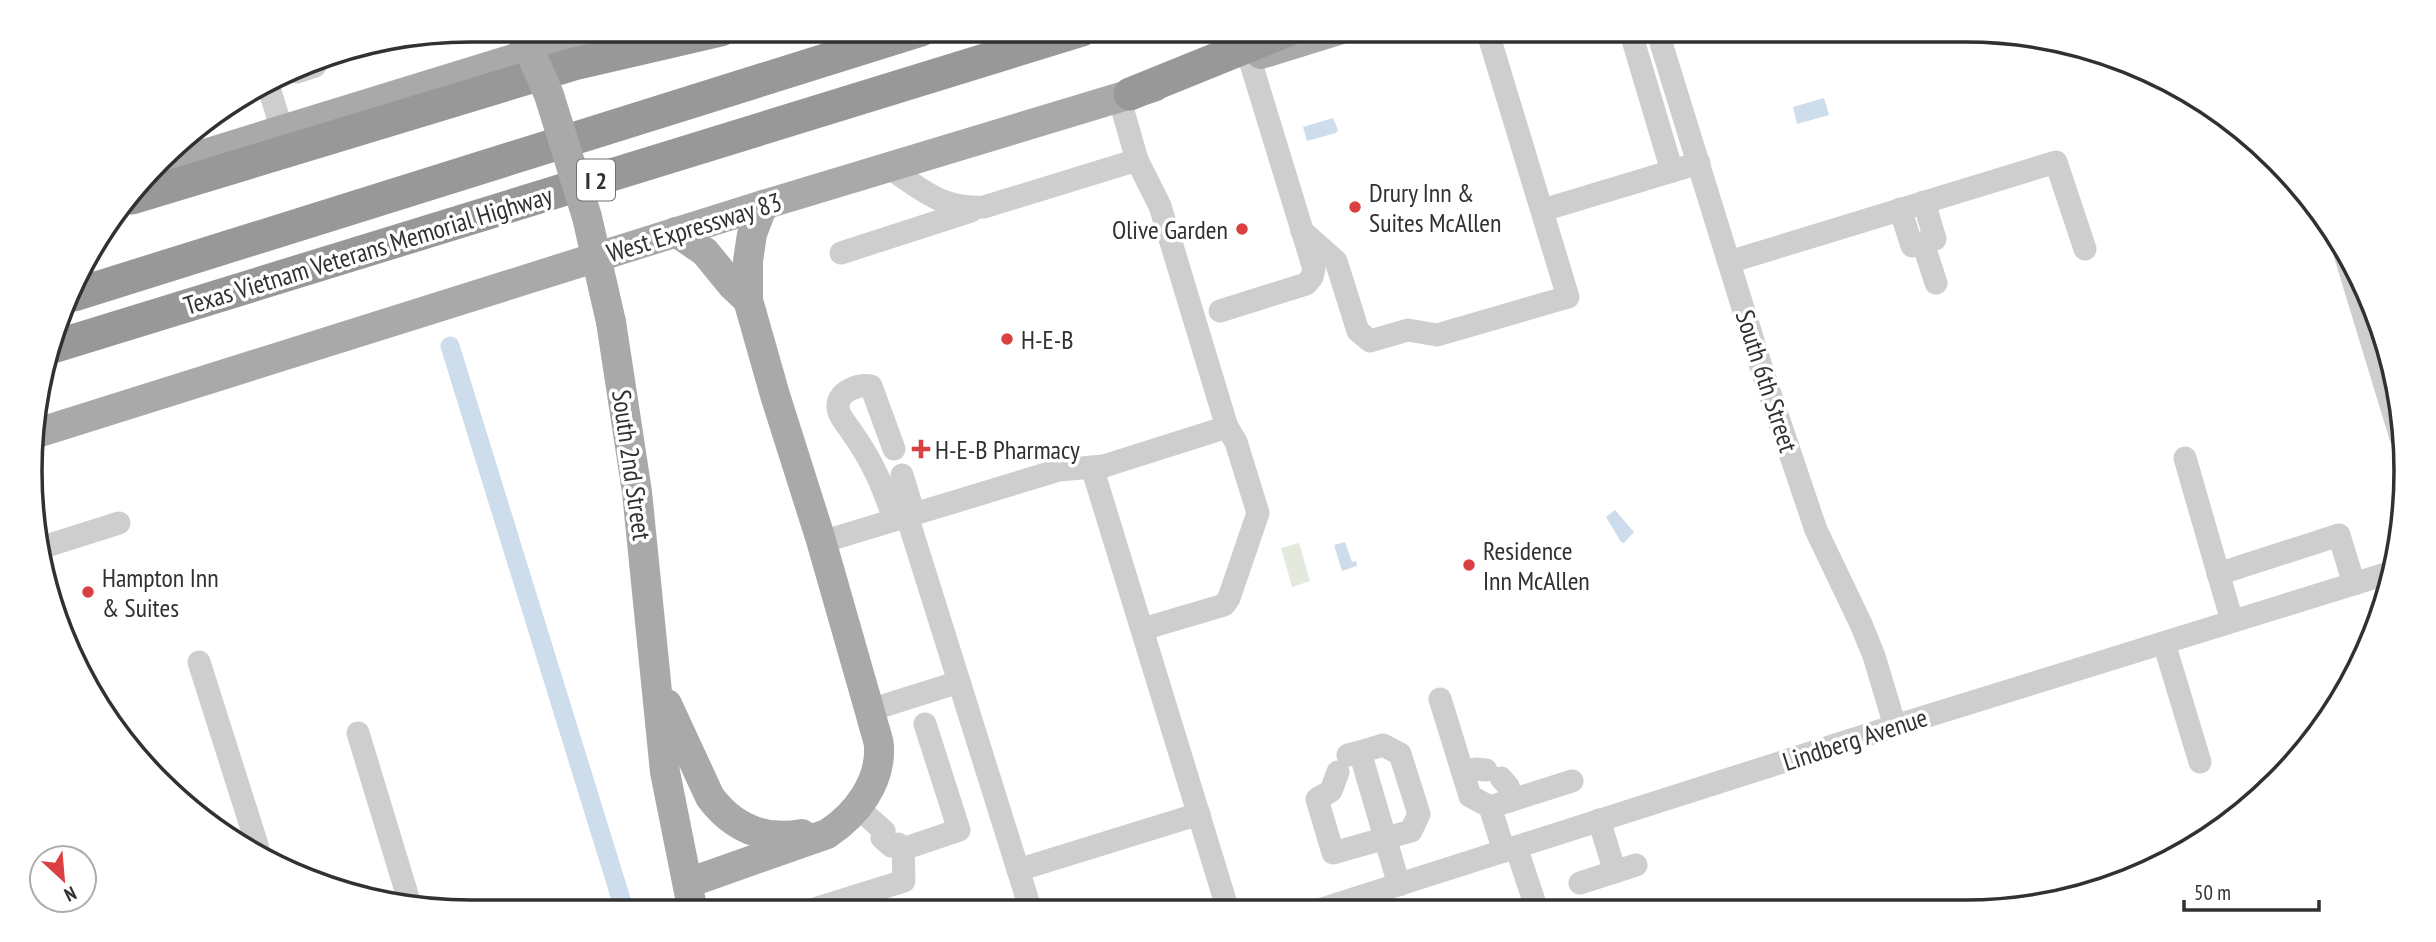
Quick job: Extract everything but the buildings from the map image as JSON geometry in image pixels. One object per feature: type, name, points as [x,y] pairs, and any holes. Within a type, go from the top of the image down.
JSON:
[{"type":"highway","points":[[143,195],[499,85],[596,42]]},
{"type":"highway","name":"Texas Vietnam Veterans Memorial Highway","points":[[81,293],[883,42]]},
{"type":"highway","name":"Texas Vietnam Veterans Memorial Highway","points":[[62,344],[1043,42]]},
{"type":"highway","points":[[1124,96],[1258,42]]},
{"type":"main road","name":"South 2nd Street","points":[[526,42],[549,95],[587,217],[611,322],[638,492],[665,772],[691,900]]},
{"type":"main road","points":[[172,164],[588,42]]},
{"type":"main road","name":"West Expressway 83","points":[[44,431],[763,205],[1299,42]]},
{"type":"main road","points":[[688,883],[811,840],[840,825],[858,807],[872,782],[878,764],[879,745],[873,721],[748,300],[748,261],[752,234],[763,205]]},
{"type":"main road","points":[[676,232],[705,252],[748,300]]},
{"type":"main road","points":[[657,683],[710,797],[730,820],[758,833],[773,836],[802,834],[814,830],[838,816],[847,806],[863,775],[873,721]]},
{"type":"street","points":[[1302,231],[1336,261],[1358,331],[1363,338],[1370,341],[1408,330],[1437,335],[1568,297],[1491,42]]},
{"type":"street","points":[[1634,42],[1672,171]]},
{"type":"street","name":"South 6th Street","points":[[1661,42],[1816,530],[1874,656],[1895,726]]},
{"type":"street","points":[[1220,311],[1306,284],[1314,270],[1249,57]]},
{"type":"street","points":[[270,92],[282,130]]},
{"type":"street","points":[[1124,96],[1137,160],[1160,206],[1227,428],[1236,442],[1258,513],[1229,598],[1224,605],[1143,629]]},
{"type":"street","points":[[841,253],[1137,160]]},
{"type":"street","points":[[1729,262],[2056,162],[2085,249]]},
{"type":"street","points":[[1543,211],[1699,163]]},
{"type":"street","points":[[888,167],[950,205],[984,207]]},
{"type":"street","points":[[1900,209],[1912,246],[1923,243],[1935,239],[1924,202]]},
{"type":"street","points":[[1923,243],[1936,283]]},
{"type":"street","points":[[2362,309],[2386,390]]},
{"type":"street","points":[[894,449],[871,386],[862,385],[850,390],[840,399],[838,407],[842,418],[905,516],[1028,900]]},
{"type":"street","points":[[822,542],[1059,470],[1104,466],[1227,428]]},
{"type":"street","points":[[2185,458],[2232,621]]},
{"type":"street","points":[[1092,467],[1225,900]]},
{"type":"street","points":[[902,475],[905,516]]},
{"type":"street","points":[[48,543],[120,523]]},
{"type":"street","points":[[2218,574],[2339,535],[2354,584]]},
{"type":"street","name":"Lindberg Avenue","points":[[1350,900],[1895,726],[2381,576]]},
{"type":"street","points":[[2164,643],[2200,762]]},
{"type":"street","points":[[198,662],[256,843]]},
{"type":"street","points":[[873,721],[960,682]]},
{"type":"street","points":[[1440,699],[1483,774],[1508,786],[1501,804],[1510,849],[1533,900]]},
{"type":"street","points":[[895,841],[959,830],[925,724]]},
{"type":"street","points":[[358,733],[407,895]]},
{"type":"street","points":[[1383,745],[1400,754],[1419,814],[1411,831],[1333,853],[1317,799],[1331,791],[1348,760],[1383,745]]},
{"type":"street","points":[[1348,760],[1386,838],[1399,884]]},
{"type":"street","points":[[1483,774],[1470,796],[1501,804],[1572,781]]},
{"type":"street","points":[[843,900],[904,881],[895,841],[858,807]]},
{"type":"street","points":[[1018,870],[1199,814]]},
{"type":"street","points":[[1580,883],[1626,868],[1599,820]]},
{"type":"shaded area","points":[[1299,543],[1310,581],[1292,587],[1281,548]]},
{"type":"water","points":[[1824,98],[1829,115],[1797,124],[1793,107]]},
{"type":"water","points":[[1333,118],[1338,130],[1336,133],[1307,141],[1303,127]]},
{"type":"water","points":[[1615,510],[1634,532],[1624,543],[1606,517]]},
{"type":"water","points":[[1345,542],[1352,562],[1356,561],[1357,566],[1342,571],[1334,545]]},
{"type":"waterway","points":[[450,346],[621,900]]},
{"type":"place","name":"Drury Inn & Suites McAllen","points":[[1355,207]]},
{"type":"place","name":"Olive Garden","points":[[1242,229]]},
{"type":"place","name":"H-E-B","points":[[1007,339]]},
{"type":"place","name":"H-E-B Pharmacy","points":[[921,449]]},
{"type":"place","name":"Residence Inn McAllen","points":[[1469,565]]},
{"type":"place","name":"Hampton Inn & Suites","points":[[88,592]]}]
